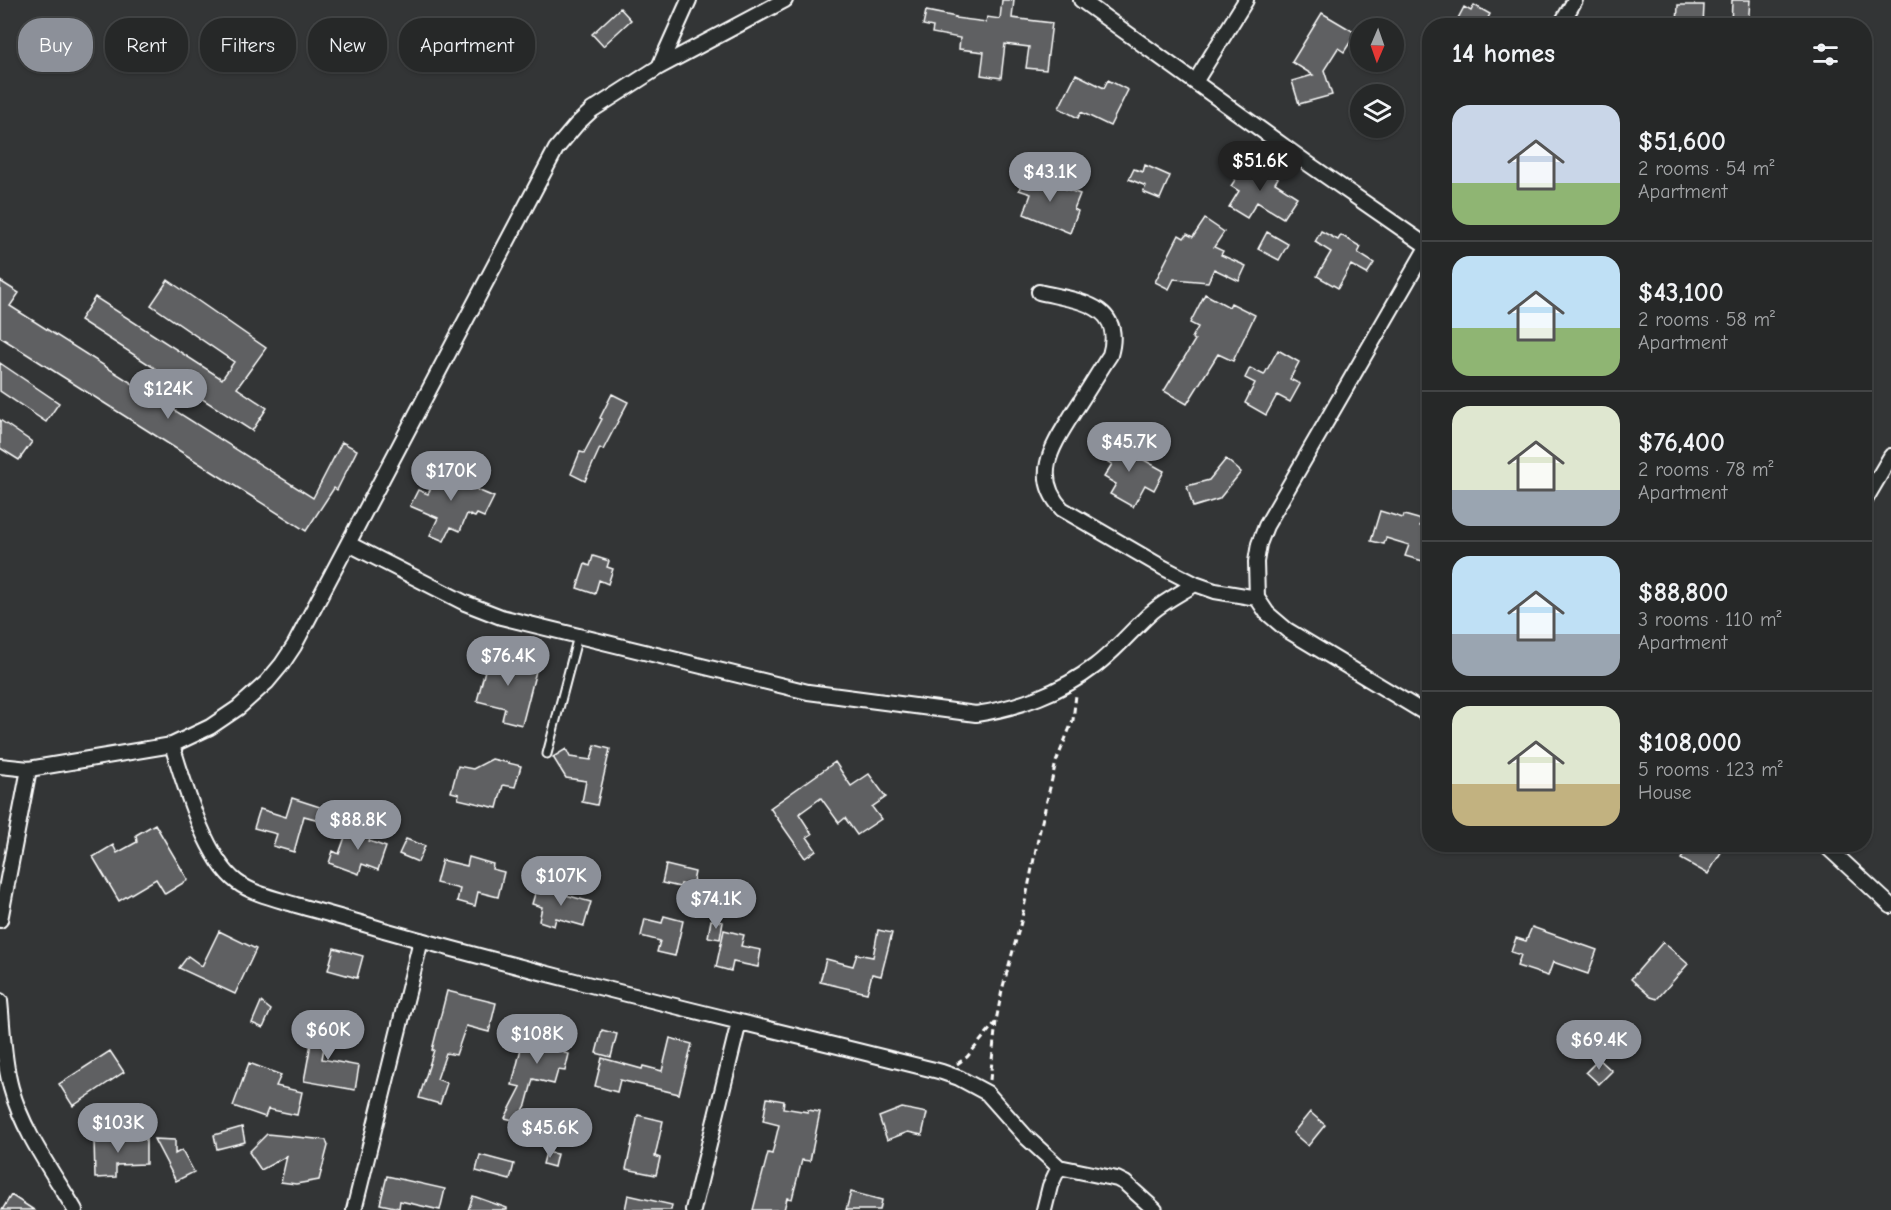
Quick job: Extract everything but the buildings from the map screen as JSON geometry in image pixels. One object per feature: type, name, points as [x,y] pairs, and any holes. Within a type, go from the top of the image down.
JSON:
[{"type":"street","points":[[659,67],[689,0]]},
{"type":"street","points":[[0,766],[29,769],[172,745],[223,719],[267,682],[294,646],[556,149],[592,110],[659,67],[785,0]]},
{"type":"street","points":[[1081,0],[1422,240]]},
{"type":"street","points":[[1196,82],[1246,0]]},
{"type":"street","points":[[1565,18],[1575,0]]},
{"type":"street","points":[[1422,254],[1266,526],[1259,544],[1256,562],[1257,598],[1267,613],[1287,630],[1422,711]]},
{"type":"street","points":[[1040,292],[1091,304],[1102,312],[1111,329],[1114,341],[1110,355],[1052,447],[1046,478],[1055,501],[1062,509],[1195,584],[1215,591],[1257,598]]},
{"type":"street","points":[[1872,488],[1891,456]]},
{"type":"street","points":[[349,544],[501,617],[808,692],[976,714],[1001,710],[1034,699],[1077,679],[1097,665],[1154,610],[1195,584]]},
{"type":"street","points":[[172,745],[192,805],[219,862],[237,882],[254,891],[422,940],[942,1072],[987,1093],[1026,1137],[1059,1167],[1117,1179],[1125,1183],[1155,1210]]},
{"type":"street","points":[[0,920],[29,769]]},
{"type":"street","points":[[1833,852],[1891,906]]},
{"type":"street","points":[[354,1210],[422,940]]},
{"type":"street","points":[[0,1001],[6,1068],[12,1090],[32,1137],[75,1210]]},
{"type":"street","points":[[693,1210],[739,1022]]},
{"type":"street","points":[[1044,1210],[1050,1186],[1059,1167]]},
{"type":"lane","points":[[547,754],[578,636]]},
{"type":"path","points":[[987,1093],[1002,990],[1021,922],[1056,762],[1073,720],[1077,679]]},
{"type":"path","points":[[942,1072],[967,1057],[996,1021]]}]
